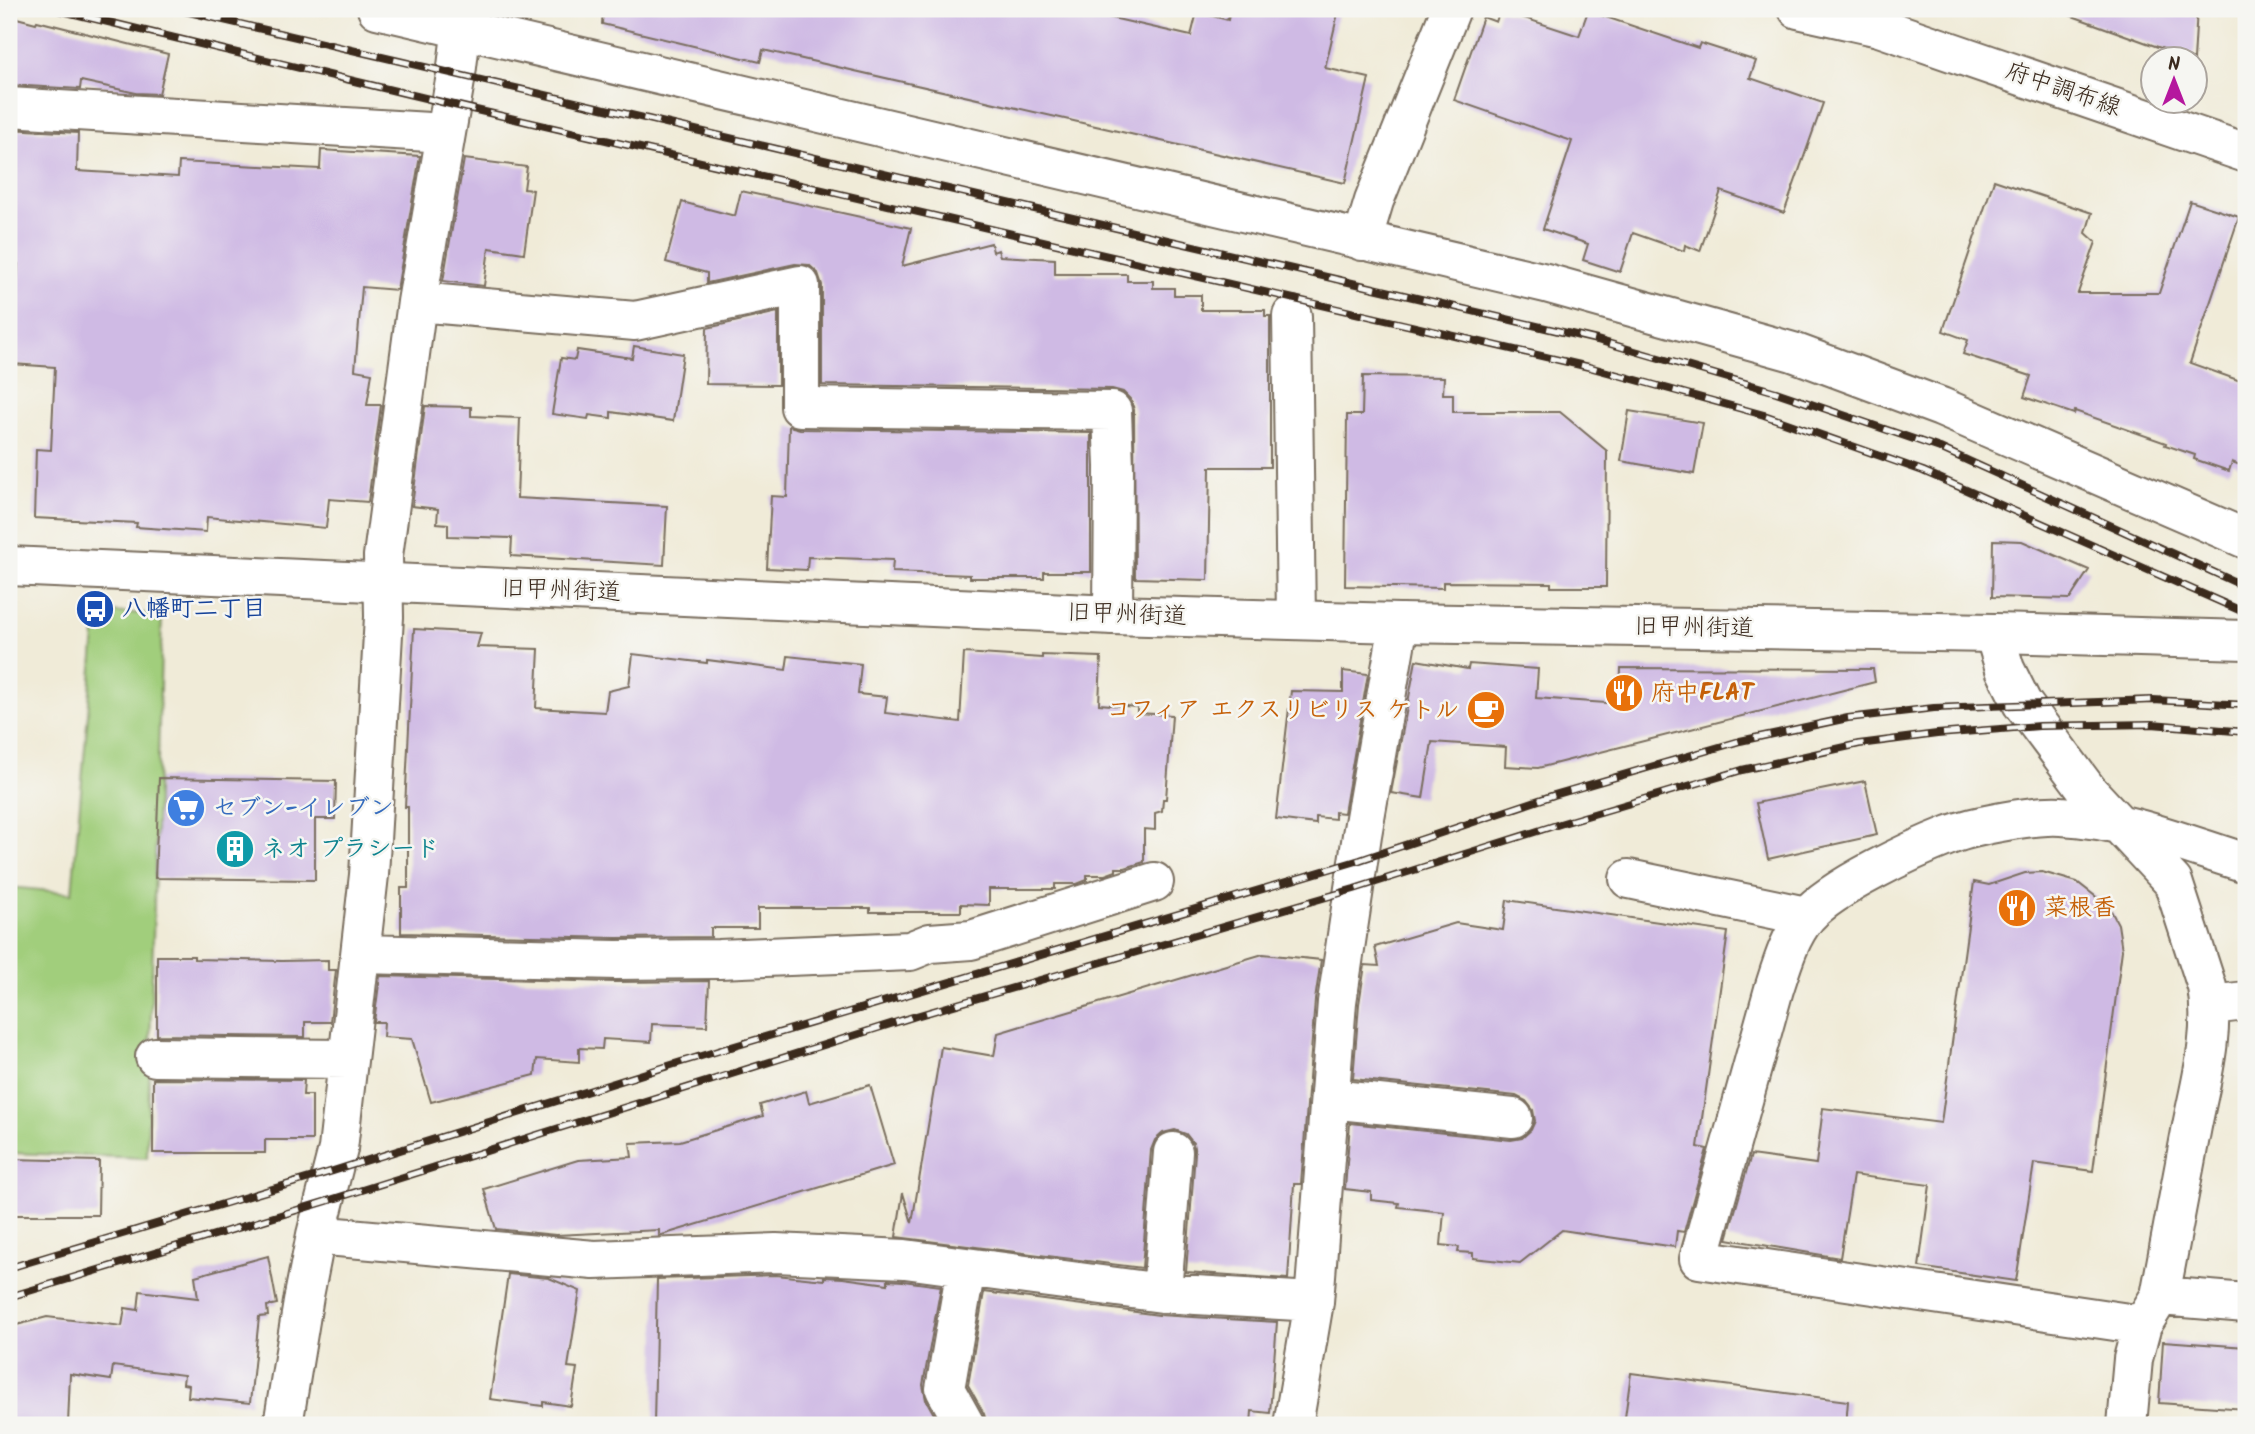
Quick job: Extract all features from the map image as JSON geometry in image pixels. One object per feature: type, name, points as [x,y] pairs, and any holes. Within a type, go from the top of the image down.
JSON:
[{"type":"street","points":[[377,9],[463,19],[1362,241],[1546,283],[1793,352],[1941,407],[2246,539]]},
{"type":"street","points":[[1362,241],[1374,201],[1451,9]]},
{"type":"street","name":"府中調布線","points":[[1797,9],[1871,18],[2246,153]]},
{"type":"street","points":[[283,1425],[316,1235],[338,1149],[369,875],[384,584],[383,556],[417,302],[463,19]]},
{"type":"street","points":[[9,107],[446,133]]},
{"type":"street","points":[[417,302],[635,321],[800,285],[800,407],[1112,411],[1113,615]]},
{"type":"street","points":[[1292,316],[1296,620]]},
{"type":"street","name":"旧甲州街道","points":[[9,565],[1113,615],[2246,640]]},
{"type":"street","points":[[1293,1425],[1314,1302],[1337,1002],[1399,623]]},
{"type":"street","points":[[1994,633],[2005,669],[2022,703],[2088,791],[2173,882],[2207,987],[2228,1003],[2210,1025],[2199,1090],[2151,1310],[2133,1359],[2127,1425]]},
{"type":"street","points":[[2246,863],[2116,822],[2057,815],[1978,827],[1951,835],[1830,895],[1806,916],[1787,950],[1699,1259],[2151,1310],[2246,1303]]},
{"type":"street","points":[[1629,879],[1806,916]]},
{"type":"street","points":[[360,954],[617,960],[719,959],[909,951],[930,943],[971,940],[1153,882]]},
{"type":"street","points":[[155,1057],[348,1059]]},
{"type":"street","points":[[1330,1099],[1513,1118]]},
{"type":"street","points":[[1162,1293],[1173,1152]]},
{"type":"street","points":[[316,1235],[594,1260],[776,1253],[905,1259],[1162,1293],[1314,1302]]},
{"type":"street","points":[[965,1425],[945,1389],[966,1268]]},
{"type":"green space","points":[[97,612],[162,614],[147,1158],[9,1153],[9,887],[72,893]]},
{"type":"building","points":[[603,9],[1073,9],[1191,36],[1197,12],[1228,20],[1230,9],[1339,9],[1325,68],[1369,78],[1345,183],[763,50],[760,62],[602,24]]},
{"type":"building","points":[[2065,9],[2197,9],[2195,46],[2155,46],[2064,13]]},
{"type":"building","points":[[1500,10],[1579,36],[1588,11],[1698,48],[1700,43],[1756,61],[1750,78],[1823,103],[1784,213],[1721,191],[1700,251],[1685,245],[1684,251],[1633,233],[1620,272],[1583,260],[1588,244],[1543,229],[1572,141],[1454,100],[1483,17],[1496,22]]},
{"type":"building","points":[[9,16],[168,54],[159,94],[136,93],[81,81],[80,89],[9,85]]},
{"type":"building","points":[[9,129],[78,133],[77,171],[178,177],[179,162],[320,169],[321,150],[420,156],[397,290],[362,287],[355,370],[372,373],[367,405],[381,405],[368,502],[329,499],[326,528],[207,517],[206,532],[136,527],[137,523],[34,518],[36,449],[51,450],[55,367],[12,364],[18,264],[9,263]]},
{"type":"building","points":[[464,159],[527,167],[524,189],[533,190],[524,253],[489,248],[484,286],[443,281]]},
{"type":"building","points":[[1994,180],[2092,213],[2086,233],[2096,242],[2078,293],[2159,293],[2190,201],[2239,217],[2190,363],[2246,383],[2246,467],[2232,462],[2229,471],[2194,459],[2195,455],[2165,445],[2166,443],[2075,411],[2074,414],[2024,397],[2031,376],[1963,354],[1968,340],[1943,331]]},
{"type":"building","points":[[741,191],[911,228],[902,266],[991,243],[993,252],[998,250],[1000,256],[1055,259],[1055,274],[1127,274],[1127,281],[1153,281],[1153,288],[1174,288],[1174,295],[1201,295],[1201,310],[1265,310],[1265,316],[1270,316],[1270,467],[1210,467],[1208,580],[1135,578],[1134,410],[1131,400],[1123,392],[1112,389],[822,385],[822,285],[818,273],[809,265],[795,264],[707,283],[707,273],[666,262],[682,202],[735,216]]},
{"type":"building","points":[[778,312],[778,385],[706,384],[707,328]]},
{"type":"building","points":[[634,346],[683,354],[673,421],[611,412],[611,418],[589,415],[588,419],[552,414],[561,358],[575,360],[577,350],[632,358]]},
{"type":"building","points":[[1363,376],[1444,377],[1443,394],[1453,394],[1453,412],[1560,412],[1607,451],[1606,587],[1551,587],[1551,583],[1443,582],[1443,588],[1345,586],[1347,415],[1362,415]]},
{"type":"building","points":[[425,406],[471,407],[471,416],[520,418],[517,498],[667,506],[664,565],[511,556],[512,538],[448,536],[448,524],[437,523],[438,509],[412,506]]},
{"type":"building","points":[[1629,411],[1703,423],[1694,474],[1621,461]]},
{"type":"building","points":[[789,426],[800,429],[1091,433],[1091,572],[1044,572],[1044,578],[970,578],[970,575],[892,572],[893,560],[808,557],[807,570],[767,568],[771,496],[787,497]]},
{"type":"building","points":[[1993,540],[2022,541],[2089,570],[2070,599],[1992,597]]},
{"type":"building","points":[[414,629],[481,633],[477,647],[539,649],[536,708],[605,712],[608,691],[629,686],[633,654],[786,670],[788,656],[861,664],[858,694],[887,697],[885,713],[960,722],[964,653],[1042,658],[1042,655],[1101,657],[1099,704],[1137,707],[1137,713],[1172,715],[1166,799],[1163,799],[1162,811],[1155,813],[1155,830],[1144,829],[1144,862],[1116,868],[1116,871],[1105,875],[1087,875],[1087,880],[1077,884],[1055,884],[1055,889],[989,889],[989,905],[961,904],[961,912],[870,912],[870,908],[758,908],[758,928],[711,928],[711,937],[616,938],[401,933],[401,888],[408,888],[408,807],[405,807]]},
{"type":"building","points":[[1416,660],[1468,669],[1469,664],[1538,669],[1536,698],[1620,704],[1621,668],[1873,669],[1875,682],[1538,768],[1505,766],[1506,747],[1432,742],[1423,798],[1391,793]]},
{"type":"building","points":[[1343,671],[1368,674],[1344,813],[1335,812],[1335,819],[1316,817],[1316,824],[1276,819],[1291,691],[1343,692]]},
{"type":"building","name":"ネオ プラシード","points":[[159,778],[336,781],[335,819],[315,819],[315,880],[155,878]]},
{"type":"building","points":[[1865,781],[1877,835],[1768,859],[1756,803]]},
{"type":"building","points":[[2042,872],[2077,882],[2109,907],[2118,924],[2122,950],[2093,1171],[2034,1163],[2016,1281],[1919,1267],[1930,1185],[1853,1175],[1840,1258],[1727,1239],[1751,1155],[1816,1164],[1823,1108],[1941,1123],[1974,882],[1989,885],[2025,873]]},
{"type":"building","points":[[1507,900],[1728,932],[1698,1147],[1707,1149],[1684,1232],[1677,1231],[1675,1247],[1562,1230],[1520,1263],[1473,1258],[1473,1253],[1458,1252],[1459,1247],[1441,1245],[1444,1212],[1398,1207],[1399,1203],[1371,1200],[1371,1192],[1345,1189],[1350,1123],[1511,1140],[1522,1138],[1531,1130],[1535,1121],[1533,1110],[1526,1101],[1516,1096],[1353,1079],[1365,965],[1379,966],[1375,947],[1456,923],[1503,930]]},
{"type":"building","points":[[1263,954],[1321,960],[1315,1000],[1301,1184],[1294,1184],[1288,1279],[1186,1272],[1195,1153],[1193,1143],[1186,1134],[1175,1130],[1163,1133],[1155,1140],[1151,1150],[1142,1268],[896,1237],[903,1193],[912,1223],[941,1047],[994,1056],[998,1033]]},
{"type":"building","points":[[157,956],[194,956],[194,959],[328,960],[328,970],[336,970],[330,1022],[305,1022],[305,1037],[157,1035]]},
{"type":"building","points":[[380,976],[615,982],[709,981],[707,1026],[652,1024],[651,1042],[603,1039],[602,1049],[579,1048],[579,1062],[537,1059],[535,1075],[431,1102],[412,1039],[383,1037],[384,1022],[374,1022]]},
{"type":"building","points":[[153,1079],[304,1080],[303,1095],[312,1095],[312,1140],[265,1140],[265,1153],[153,1153]]},
{"type":"building","points":[[870,1085],[894,1165],[659,1236],[659,1230],[556,1235],[496,1229],[484,1189],[578,1160],[632,1157],[630,1143],[680,1141],[763,1116],[760,1105],[806,1091],[809,1103]]},
{"type":"building","points":[[9,1159],[99,1161],[98,1215],[9,1215]]},
{"type":"building","points":[[268,1256],[277,1304],[267,1306],[268,1316],[259,1317],[250,1403],[188,1397],[189,1385],[183,1384],[184,1375],[113,1366],[111,1380],[70,1374],[68,1425],[9,1425],[9,1327],[47,1317],[122,1326],[125,1308],[138,1310],[140,1291],[198,1298],[195,1276]]},
{"type":"building","points":[[508,1274],[549,1278],[580,1291],[568,1367],[577,1368],[571,1406],[543,1402],[543,1406],[490,1399]]},
{"type":"building","points":[[776,1275],[824,1280],[824,1277],[843,1278],[888,1284],[888,1280],[903,1281],[941,1286],[923,1385],[926,1400],[940,1425],[654,1425],[657,1279]]},
{"type":"building","points":[[984,1292],[1159,1315],[1277,1322],[1270,1413],[1252,1411],[1251,1425],[987,1425],[968,1385]]},
{"type":"building","points":[[2163,1341],[2246,1347],[2246,1409],[2159,1403]]},
{"type":"building","points":[[1631,1373],[1848,1401],[1846,1425],[1624,1425]]},
{"type":"railway","points":[[54,9],[450,104],[1589,367],[1764,415],[1923,471],[2246,613]]},
{"type":"railway","points":[[176,9],[1597,340],[1776,392],[1940,448],[2246,587]]},
{"type":"railway","points":[[9,1268],[333,1171],[681,1062],[1360,860],[1554,795],[1740,741],[1848,718],[1934,708],[2153,700],[2246,705]]},
{"type":"railway","points":[[9,1297],[327,1201],[916,1016],[1354,889],[1742,770],[1859,744],[1937,734],[2039,726],[2152,724],[2246,732]]},
{"type":"place","name":"八幡町二丁目","points":[[95,609]]},
{"type":"place","name":"府中FLAT","points":[[1624,693]]},
{"type":"place","name":"コフィア エクスリビリス ケトル","points":[[1486,710]]},
{"type":"place","name":"セブン-イレブン","points":[[186,808]]},
{"type":"place","name":"ネオ プラシード","points":[[235,849]]},
{"type":"place","name":"菜根香","points":[[2017,908]]}]
